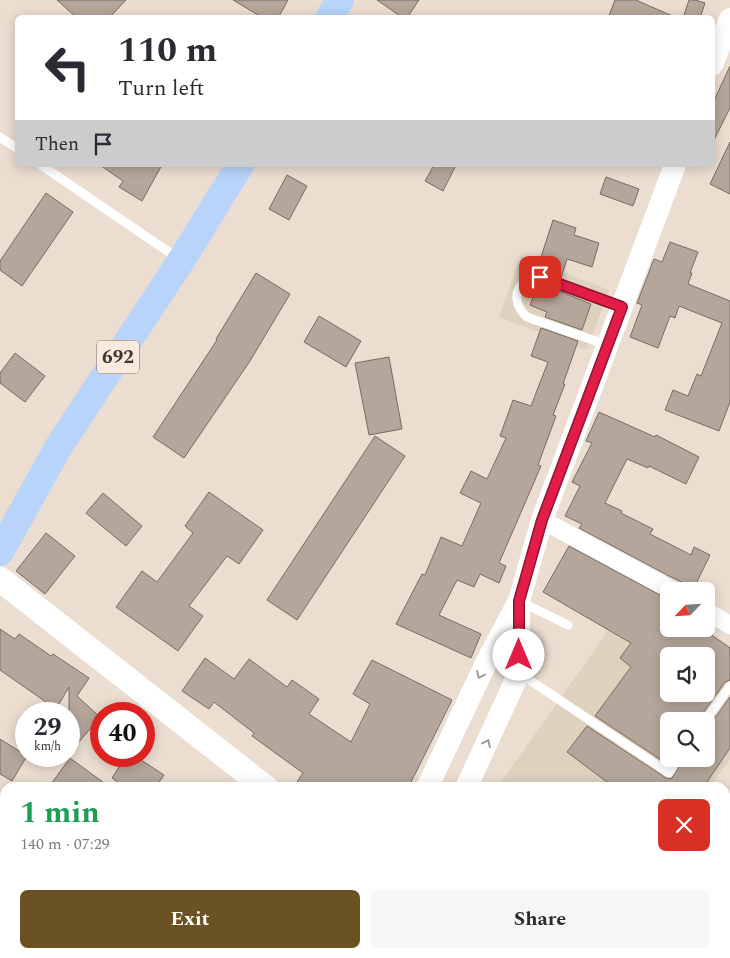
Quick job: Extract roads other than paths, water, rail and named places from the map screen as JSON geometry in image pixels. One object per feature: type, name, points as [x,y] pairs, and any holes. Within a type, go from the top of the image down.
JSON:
[{"type":"main road","points":[[331,15],[340,0]]},
{"type":"main road","name":"692","points":[[0,552],[59,446],[182,260],[239,167]]},
{"type":"main road","points":[[0,579],[258,782]]},
{"type":"street","points":[[715,57],[730,19]]},
{"type":"street","points":[[430,782],[487,661],[519,601],[542,520],[674,167]]},
{"type":"street","points":[[542,520],[660,583]]},
{"type":"street","points":[[469,782],[520,674],[519,601]]},
{"type":"street","points":[[715,616],[730,625]]},
{"type":"lane","points":[[0,137],[15,147]]},
{"type":"lane","points":[[44,167],[182,260]]},
{"type":"lane","points":[[607,345],[527,317],[518,306],[518,292],[526,281],[540,277],[622,307]]},
{"type":"lane","points":[[519,601],[568,625]]},
{"type":"lane","points":[[520,674],[669,773],[673,767]]},
{"type":"lane","points":[[711,712],[730,686]]}]
